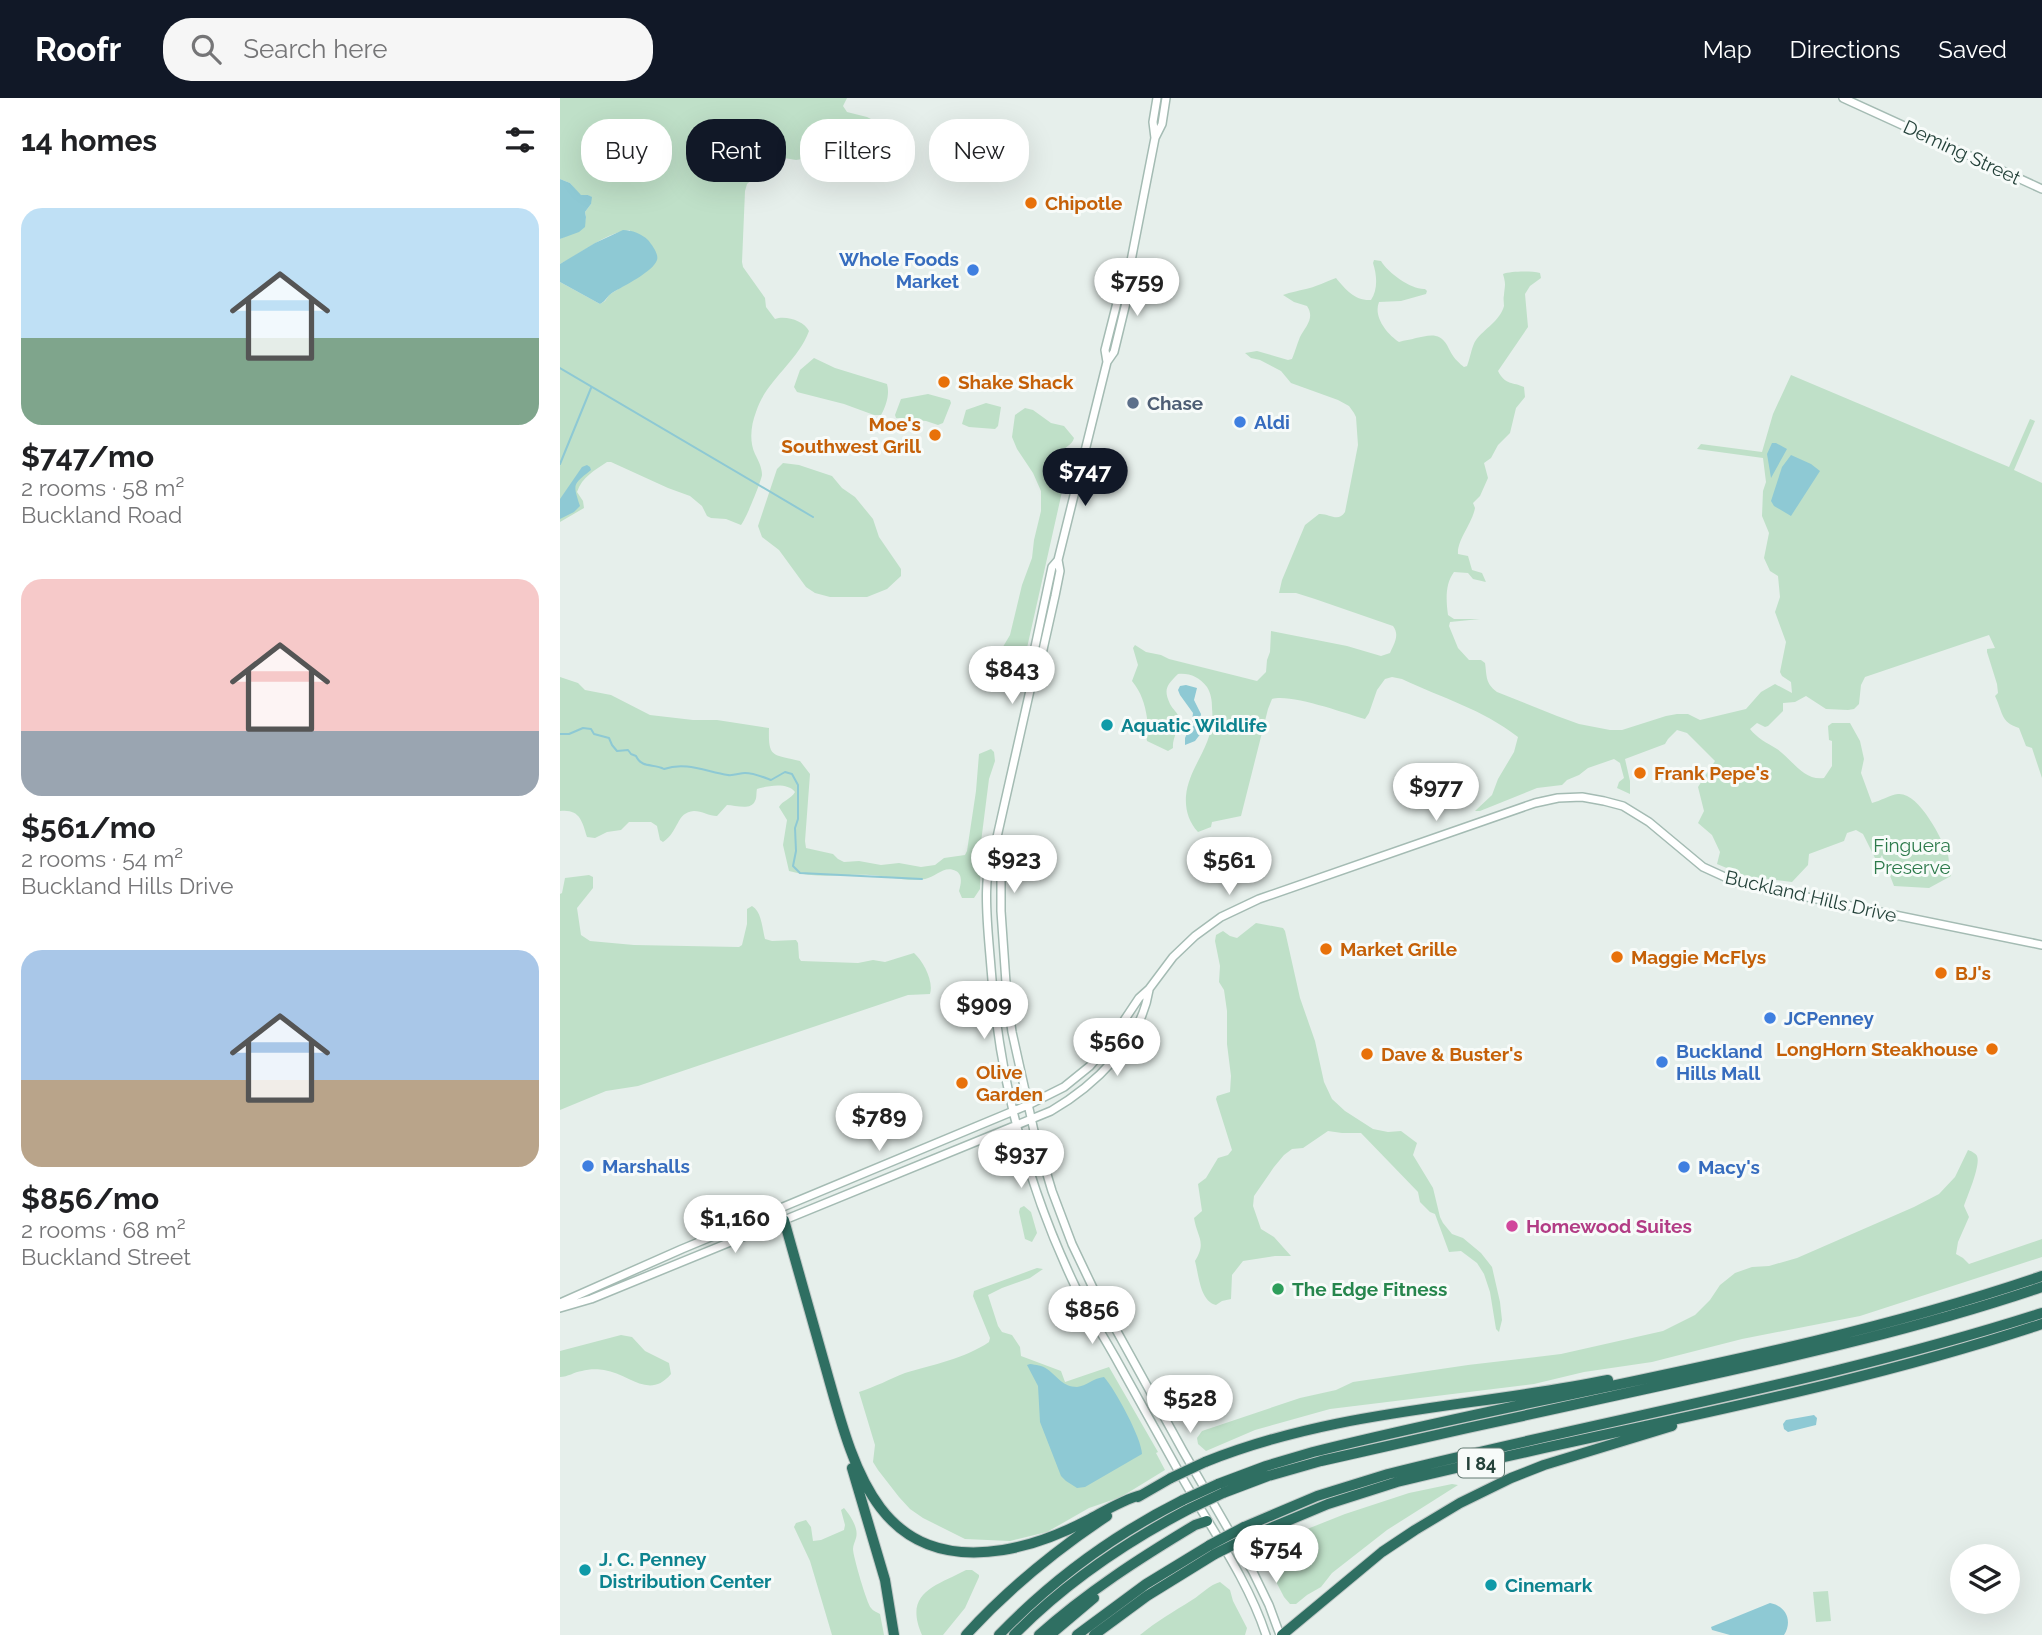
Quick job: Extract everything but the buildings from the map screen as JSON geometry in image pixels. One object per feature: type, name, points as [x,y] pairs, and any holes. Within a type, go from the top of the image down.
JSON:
[{"type":"highway","points":[[783,1220],[848,1443],[863,1481],[884,1513],[902,1530],[916,1539],[949,1550],[986,1552],[1028,1545],[1056,1535],[1125,1500],[1141,1495]]},
{"type":"highway","name":"I 84","points":[[999,1635],[1035,1600],[1086,1559],[1132,1528],[1266,1466],[1313,1452],[1875,1326],[2042,1276]]},
{"type":"highway","points":[[1221,1488],[1321,1461],[1871,1338],[2042,1287]]},
{"type":"highway","points":[[1246,1532],[1317,1496],[1388,1474],[1847,1369],[2042,1313]]},
{"type":"highway","name":"I 84","points":[[1094,1635],[1212,1550],[1246,1532],[1328,1504],[1397,1482],[1892,1369],[2042,1324]]},
{"type":"highway","points":[[967,1635],[997,1603],[1041,1564],[1080,1535],[1141,1495],[1205,1462],[1273,1438],[1351,1419],[1620,1378],[1653,1377]]},
{"type":"highway","points":[[1281,1635],[1394,1544],[1469,1498],[1544,1465],[1719,1409]]},
{"type":"highway","points":[[848,1443],[853,1475],[887,1590],[894,1635]]},
{"type":"highway","points":[[1014,1635],[1052,1599],[1093,1567],[1186,1505]]},
{"type":"highway","points":[[1039,1635],[1084,1597],[1128,1566],[1207,1521]]},
{"type":"highway","points":[[1050,1635],[1117,1581],[1199,1530],[1207,1521]]},
{"type":"highway","points":[[1077,1635],[1146,1584],[1212,1550]]},
{"type":"main road","points":[[1156,138],[1153,122],[1157,98]]},
{"type":"main road","points":[[1166,98],[1130,266],[1124,275],[1105,350],[1107,362],[1058,560],[1052,567],[1032,661],[1034,674],[990,853],[989,943],[996,1029],[1017,1125],[1035,1188],[1057,1244],[1087,1309],[1250,1597],[1266,1635]]},
{"type":"main road","name":"Deming Street","points":[[1843,98],[2042,189]]},
{"type":"main road","name":"Buckland Hills Drive","points":[[560,1303],[668,1255],[1028,1105],[1064,1087],[1090,1066],[1111,1041],[1139,998],[1149,989],[1168,962],[1215,921],[1240,907],[1535,803],[1568,797],[1597,799],[1632,811],[1653,825],[1697,863],[1733,882],[2042,945]]},
{"type":"main road","points":[[996,837],[1001,855],[1000,898],[1012,1032],[1046,1175],[1070,1239],[1100,1302],[1259,1582],[1281,1635]]},
{"type":"main road","points":[[989,943],[1003,945]]},
{"type":"main road","name":"Buckland Hills Drive","points":[[560,1308],[591,1299],[1031,1120],[1069,1100],[1105,1070],[1121,1051],[1147,1004],[1149,989]]},
{"type":"main road","points":[[902,1158],[902,1172]]},
{"type":"main road","points":[[780,1209],[783,1220]]},
{"type":"main road","points":[[1057,1244],[1070,1239]]},
{"type":"main road","points":[[668,1255],[673,1266]]},
{"type":"main road","points":[[1207,1521],[1219,1514]]},
{"type":"green space","points":[[560,98],[847,98],[843,106],[847,112],[871,119],[800,119],[800,159],[796,160],[786,158],[786,119],[686,119],[686,182],[749,182],[745,191],[743,267],[765,298],[766,307],[775,319],[794,320],[809,331],[797,353],[767,390],[756,412],[751,438],[762,475],[741,525],[726,519],[711,518],[690,496],[611,462],[594,471],[579,487],[577,492],[584,508],[560,522],[560,282],[600,304],[605,301],[609,295],[626,284],[630,230],[603,239],[560,264],[560,239],[584,227],[585,212],[591,204],[591,197],[580,195],[570,183],[560,179]]},
{"type":"green space","name":"Finguera Preserve","points":[[1374,260],[1381,261],[1389,271],[1407,284],[1427,291],[1426,294],[1401,301],[1379,302],[1378,313],[1386,330],[1399,342],[1437,336],[1464,367],[1467,366],[1476,340],[1502,311],[1505,284],[1503,274],[1540,273],[1541,278],[1530,286],[1525,294],[1528,327],[1498,371],[1506,381],[1524,387],[1525,397],[1516,408],[1510,433],[1484,463],[1488,478],[1480,496],[1473,503],[1475,508],[1458,549],[1458,554],[1468,556],[1472,570],[1482,573],[1486,582],[1473,579],[1468,573],[1454,572],[1448,587],[1447,609],[1448,615],[1454,619],[1480,619],[1450,622],[1449,626],[1458,648],[1469,660],[1481,660],[1485,663],[1487,679],[1493,689],[1579,724],[1622,730],[1677,714],[1688,714],[1700,720],[1746,709],[1761,692],[1775,684],[1792,693],[1791,682],[1780,672],[1786,642],[1775,612],[1780,597],[1778,576],[1770,571],[1764,558],[1769,533],[1762,516],[1766,482],[1763,458],[1697,449],[1701,444],[1762,452],[1773,414],[1791,375],[2009,467],[2030,419],[2035,421],[2014,470],[2042,483],[2042,778],[2032,748],[2026,746],[2019,728],[2005,719],[1995,696],[1998,693],[1997,684],[1987,649],[1995,648],[1989,635],[1865,677],[1861,685],[1859,704],[1854,709],[1826,709],[1806,696],[1795,702],[1783,703],[1783,711],[1768,726],[1757,723],[1750,729],[1804,773],[1824,778],[1832,766],[1832,741],[1829,740],[1828,726],[1832,723],[1850,723],[1860,741],[1864,759],[1861,773],[1872,803],[1898,794],[1906,795],[1921,808],[1941,838],[1948,855],[1951,876],[1929,888],[1894,886],[1882,855],[1879,860],[1875,858],[1863,834],[1856,830],[1847,833],[1844,841],[1809,854],[1808,865],[1792,882],[1746,876],[1717,864],[1720,852],[1712,835],[1698,823],[1704,811],[1698,787],[1715,761],[1687,733],[1677,730],[1665,744],[1625,759],[1630,794],[1617,788],[1624,778],[1620,763],[1614,759],[1588,768],[1562,785],[1537,788],[1475,811],[1492,795],[1514,752],[1518,737],[1476,711],[1392,677],[1385,679],[1377,690],[1365,719],[1304,701],[1272,699],[1241,816],[1212,822],[1211,827],[1198,832],[1188,815],[1186,796],[1192,774],[1210,733],[1210,695],[1207,687],[1197,678],[1178,674],[1169,684],[1167,691],[1170,704],[1179,719],[1173,748],[1168,751],[1147,741],[1145,708],[1132,681],[1138,665],[1133,648],[1135,645],[1146,652],[1169,659],[1257,681],[1266,672],[1271,631],[1347,646],[1381,656],[1390,653],[1396,639],[1393,626],[1296,593],[1279,593],[1305,525],[1319,514],[1339,517],[1345,512],[1358,445],[1356,417],[1349,406],[1291,383],[1281,371],[1245,353],[1257,351],[1292,359],[1310,314],[1307,306],[1283,295],[1336,278],[1356,297],[1371,300],[1376,282]]},
{"type":"green space","points":[[814,358],[835,368],[887,384],[887,400],[881,415],[797,392],[794,387],[800,370]]},
{"type":"green space","points":[[928,394],[950,400],[943,423],[938,425],[896,418],[901,399]]},
{"type":"green space","points":[[986,403],[1001,407],[998,426],[995,429],[962,424],[966,410]]},
{"type":"green space","points":[[1025,408],[1033,410],[1051,423],[1064,426],[1074,438],[1061,454],[1068,465],[1018,688],[1011,684],[995,685],[991,680],[993,675],[988,672],[1010,635],[1022,585],[1032,558],[1041,511],[1041,491],[1012,437],[1015,415]]},
{"type":"green space","points":[[783,463],[799,465],[832,476],[842,488],[855,497],[873,519],[879,537],[901,569],[901,576],[887,589],[867,597],[830,597],[806,587],[779,550],[762,537],[758,526],[777,469]]},
{"type":"green space","points":[[560,677],[578,683],[585,690],[611,695],[650,715],[717,720],[769,728],[771,750],[778,756],[800,761],[810,774],[806,848],[833,854],[844,862],[859,861],[881,865],[899,863],[921,867],[935,865],[944,858],[965,855],[976,791],[979,754],[991,749],[995,761],[989,779],[981,842],[980,889],[974,898],[962,898],[959,891],[960,875],[952,870],[944,870],[918,880],[870,875],[809,875],[789,871],[783,845],[787,820],[779,807],[795,792],[782,786],[757,789],[753,804],[746,807],[727,805],[717,816],[697,811],[688,812],[663,842],[660,840],[657,826],[651,822],[629,822],[621,830],[607,832],[595,838],[587,837],[582,821],[576,814],[560,811]]},
{"type":"green space","points":[[589,875],[593,877],[593,888],[577,908],[581,935],[590,941],[634,945],[739,947],[742,945],[747,924],[747,909],[752,906],[760,916],[765,939],[796,940],[801,961],[885,962],[914,953],[927,972],[930,994],[908,995],[638,1086],[606,1091],[560,1110],[560,894],[565,878]]},
{"type":"green space","points":[[1256,923],[1283,928],[1285,931],[1300,998],[1315,1041],[1324,1082],[1332,1099],[1373,1129],[1401,1131],[1417,1143],[1413,1155],[1433,1188],[1443,1223],[1452,1234],[1463,1238],[1481,1253],[1492,1267],[1502,1320],[1499,1332],[1496,1329],[1490,1292],[1477,1263],[1461,1251],[1449,1252],[1435,1214],[1420,1202],[1418,1192],[1361,1133],[1328,1131],[1303,1148],[1292,1149],[1284,1155],[1254,1196],[1253,1206],[1261,1229],[1274,1237],[1291,1256],[1243,1261],[1232,1275],[1231,1299],[1216,1305],[1203,1293],[1195,1261],[1201,1244],[1194,1218],[1202,1211],[1198,1184],[1206,1178],[1218,1158],[1228,1155],[1232,1150],[1216,1099],[1217,1096],[1230,1092],[1231,1076],[1227,1011],[1224,990],[1219,982],[1220,966],[1215,941],[1216,935],[1223,931],[1237,938]]},
{"type":"green space","points":[[1968,1150],[1977,1155],[1978,1160],[1964,1206],[1969,1217],[1956,1254],[1969,1264],[2042,1239],[2042,1257],[1860,1316],[1742,1339],[1652,1362],[1584,1372],[1534,1384],[1330,1409],[1255,1430],[1206,1451],[1198,1444],[1197,1438],[1202,1431],[1300,1398],[1336,1390],[1353,1382],[1561,1354],[1663,1331],[1695,1315],[1720,1285],[1735,1273],[1797,1258],[1939,1194],[1955,1177]]},
{"type":"green space","points":[[1024,1206],[1031,1212],[1037,1233],[1032,1242],[1025,1239],[1019,1212]]},
{"type":"green space","points":[[1037,1268],[1043,1269],[1030,1278],[988,1295],[998,1326],[1002,1332],[1012,1335],[1020,1347],[1021,1356],[1061,1371],[1065,1382],[1109,1367],[1158,1452],[1156,1453],[1165,1470],[1121,1497],[1089,1508],[1047,1532],[1010,1541],[965,1539],[910,1509],[878,1470],[873,1462],[875,1445],[859,1392],[905,1373],[959,1357],[989,1342],[990,1338],[973,1296],[974,1291]]},
{"type":"green space","points":[[621,1335],[632,1337],[645,1351],[669,1363],[671,1374],[655,1385],[639,1383],[602,1370],[587,1370],[560,1377],[560,1351]]},
{"type":"green space","points":[[1458,1485],[1387,1530],[1332,1573],[1321,1587],[1296,1604],[1290,1604],[1284,1597],[1269,1568],[1259,1556],[1262,1547],[1345,1514],[1409,1493]]},
{"type":"green space","points":[[844,1508],[856,1530],[853,1549],[855,1561],[871,1608],[880,1614],[884,1635],[832,1635],[810,1561],[794,1527],[796,1523],[806,1520],[811,1527],[813,1541],[821,1540],[844,1530],[841,1510]]},
{"type":"green space","points":[[966,1570],[972,1570],[979,1577],[965,1608],[943,1635],[922,1635],[917,1621],[920,1600],[934,1586]]},
{"type":"green space","points":[[1220,1582],[1230,1590],[1247,1628],[1245,1635],[1140,1635],[1209,1587]]},
{"type":"green space","points":[[1828,1591],[1831,1621],[1816,1622],[1813,1592]]},
{"type":"water","points":[[560,179],[570,183],[581,195],[592,197],[585,212],[585,227],[560,239]]},
{"type":"water","points":[[623,230],[640,234],[653,247],[657,260],[650,269],[612,293],[600,304],[560,282],[560,264]]},
{"type":"water","points":[[1772,443],[1787,449],[1771,478],[1767,454]]},
{"type":"water","points":[[1791,455],[1820,471],[1791,516],[1774,506],[1771,501],[1782,467]]},
{"type":"water","points":[[587,465],[591,470],[576,485],[580,506],[560,519],[560,499],[582,467]]},
{"type":"water","points":[[1180,686],[1197,688],[1194,700],[1201,714],[1199,725],[1202,732],[1195,741],[1185,745],[1193,713],[1178,690]]},
{"type":"water","points":[[1027,1365],[1045,1368],[1072,1387],[1104,1377],[1127,1414],[1138,1437],[1142,1454],[1085,1487],[1077,1488],[1066,1481],[1061,1476],[1040,1422],[1038,1386]]},
{"type":"water","points":[[1814,1415],[1817,1418],[1816,1425],[1788,1432],[1784,1429],[1786,1420]]},
{"type":"water","points":[[1770,1603],[1780,1607],[1786,1615],[1788,1625],[1784,1635],[1730,1635],[1712,1630],[1711,1627]]},
{"type":"waterway","points":[[560,368],[813,517]]},
{"type":"waterway","points":[[560,464],[591,388]]},
{"type":"waterway","points":[[560,734],[569,734],[583,728],[591,729],[594,734],[609,738],[617,751],[628,750],[642,763],[664,769],[680,766],[728,775],[752,774],[771,780],[785,772],[792,774],[798,785],[793,866],[800,873],[922,879]]},
{"type":"place","name":"Chipotle","points":[[1031,203]]},
{"type":"place","name":"Whole Foods Market","points":[[973,270]]},
{"type":"place","name":"Shake Shack","points":[[944,382]]},
{"type":"place","name":"Chase","points":[[1133,403]]},
{"type":"place","name":"Aldi","points":[[1240,422]]},
{"type":"place","name":"Moe's Southwest Grill","points":[[935,435]]},
{"type":"place","name":"Aquatic Wildlife","points":[[1107,725]]},
{"type":"place","name":"Frank Pepe's","points":[[1640,773]]},
{"type":"place","name":"Market Grille","points":[[1326,949]]},
{"type":"place","name":"Maggie McFlys","points":[[1617,957]]},
{"type":"place","name":"BJ's","points":[[1941,973]]},
{"type":"place","name":"JCPenney","points":[[1770,1018]]},
{"type":"place","name":"LongHorn Steakhouse","points":[[1992,1049]]},
{"type":"place","name":"Dave & Buster's","points":[[1367,1054]]},
{"type":"place","name":"Buckland Hills Mall","points":[[1662,1062]]},
{"type":"place","name":"Olive Garden","points":[[962,1083]]},
{"type":"place","name":"Marshalls","points":[[588,1166]]},
{"type":"place","name":"Macy's","points":[[1684,1167]]},
{"type":"place","name":"Homewood Suites","points":[[1512,1226]]},
{"type":"place","name":"The Edge Fitness","points":[[1278,1289]]},
{"type":"place","name":"J. C. Penney Distribution Center","points":[[585,1570]]},
{"type":"place","name":"Cinemark","points":[[1491,1585]]}]
